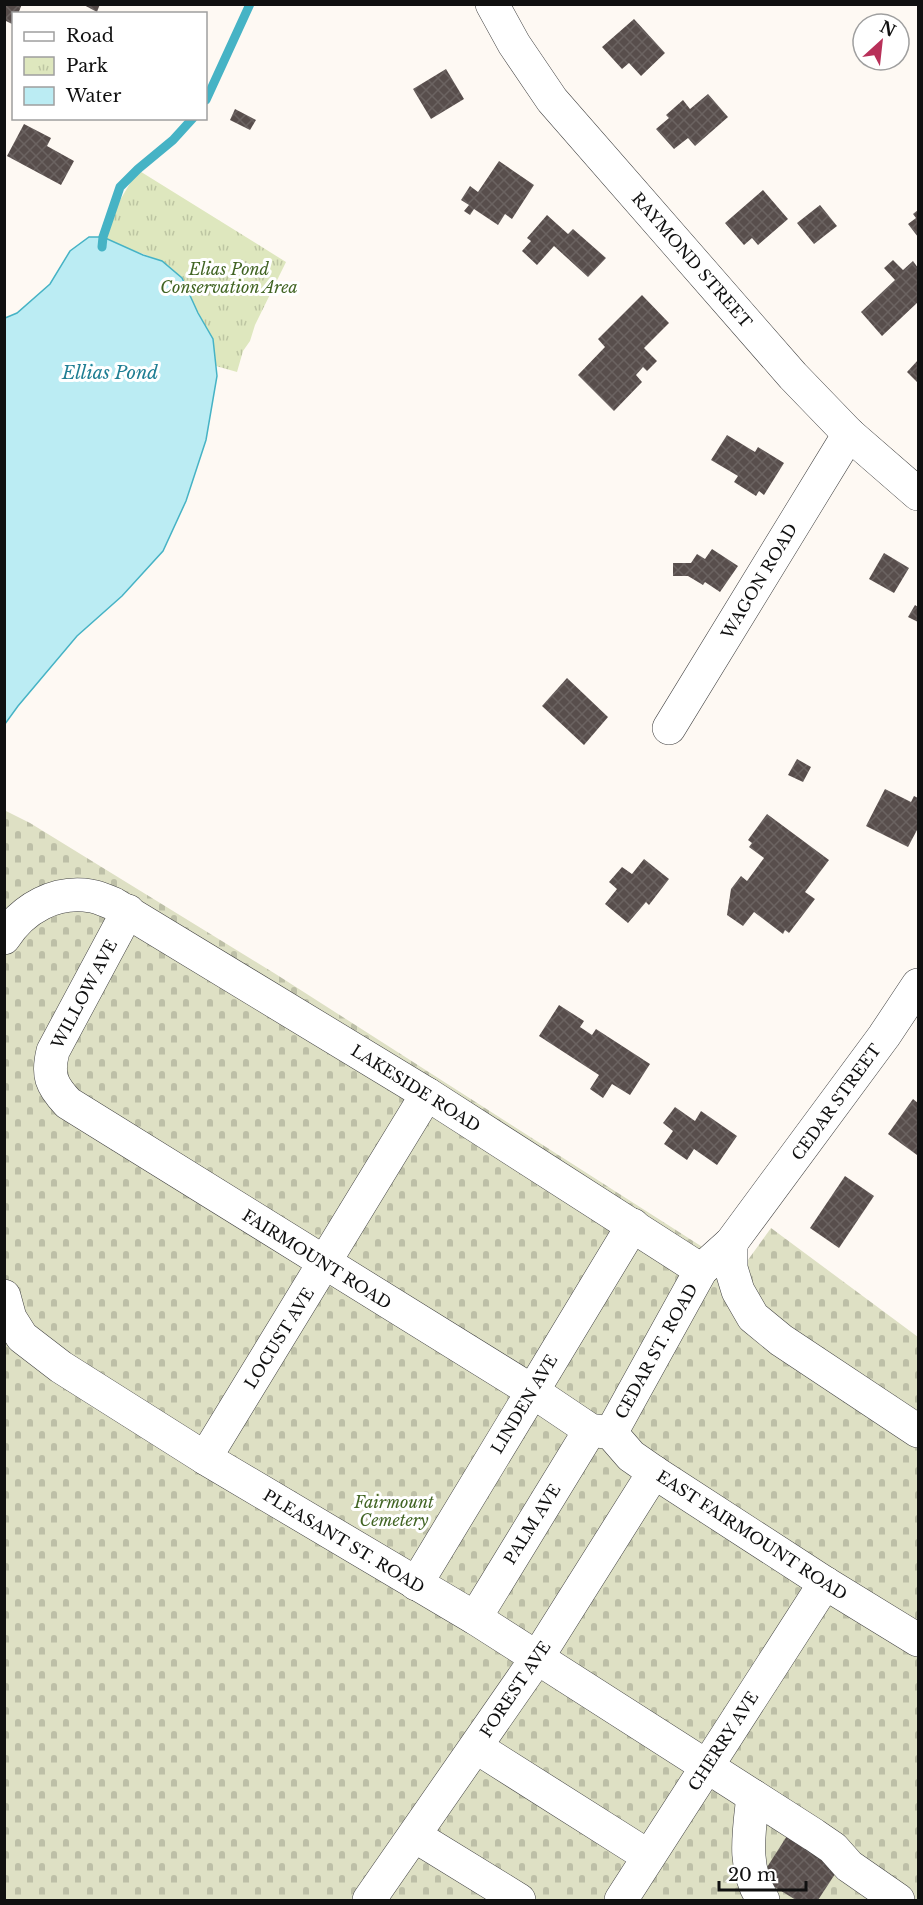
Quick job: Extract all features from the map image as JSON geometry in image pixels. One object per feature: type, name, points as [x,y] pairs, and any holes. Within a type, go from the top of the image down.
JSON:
[{"type":"street","name":"RAYMOND STREET","points":[[492,4],[514,44],[552,100],[793,376],[849,434],[918,494]]},
{"type":"street","name":"WAGON ROAD","points":[[669,728],[849,434]]},
{"type":"street","points":[[4,938],[34,906],[53,898],[74,894],[93,896],[128,911]]},
{"type":"street","name":"WILLOW AVE","points":[[51,1080],[49,1065],[53,1051],[128,911]]},
{"type":"street","name":"LAKESIDE ROAD","points":[[128,911],[427,1094],[701,1270]]},
{"type":"street","name":"CEDAR STREET","points":[[731,1243],[884,1036],[918,985]]},
{"type":"street","name":"FAIRMOUNT ROAD","points":[[51,1080],[68,1103],[325,1264],[601,1431]]},
{"type":"street","name":"LOCUST AVE","points":[[204,1458],[325,1264],[427,1094]]},
{"type":"street","name":"LINDEN AVE","points":[[416,1584],[633,1225]]},
{"type":"street","points":[[731,1243],[731,1268],[738,1290],[753,1317],[781,1340],[918,1431]]},
{"type":"street","name":"CEDAR ST. ROAD","points":[[601,1431],[701,1270],[731,1243]]},
{"type":"street","name":"PLEASANT ST. ROAD","points":[[4,1296],[10,1318],[22,1337],[61,1367],[204,1458],[475,1618],[833,1848],[849,1866],[898,1900]]},
{"type":"street","name":"EAST FAIRMOUNT ROAD","points":[[601,1431],[654,1472],[825,1583],[914,1628]]},
{"type":"street","name":"PALM AVE","points":[[475,1618],[601,1431]]},
{"type":"street","name":"FOREST AVE","points":[[369,1900],[537,1658],[654,1472]]},
{"type":"street","name":"CHERRY AVE","points":[[621,1900],[825,1583]]},
{"type":"street","points":[[476,1747],[648,1856]]},
{"type":"street","points":[[753,1796],[748,1844],[750,1869],[763,1900]]},
{"type":"street","points":[[415,1836],[519,1900]]},
{"type":"green space","name":"Elias Pond Conservation Area","points":[[138,170],[286,262],[255,325],[250,341],[243,351],[237,372],[216,366],[213,339],[162,261],[98,237]]},
{"type":"green space","name":"Fairmount Cemetery","points":[[4,810],[30,823],[274,973],[740,1271],[771,1228],[918,1337],[918,1900],[5,1900]]},
{"type":"water","name":"Ellias Pond","points":[[89,237],[103,237],[162,261],[182,278],[213,339],[217,376],[206,440],[186,501],[163,551],[122,596],[77,636],[5,724],[5,318],[17,313],[50,284],[70,251]]},
{"type":"building","points":[[4,4],[22,4],[19,12],[12,12],[12,24],[4,20]]},
{"type":"building","points":[[82,4],[100,4],[97,12]]},
{"type":"building","points":[[634,19],[665,53],[641,76],[629,63],[622,69],[602,47]]},
{"type":"building","points":[[446,69],[464,99],[431,119],[413,89]]},
{"type":"building","points":[[708,94],[728,117],[695,146],[688,138],[674,149],[656,129],[669,118],[666,115],[683,100],[690,109]]},
{"type":"building","points":[[235,109],[256,120],[250,130],[230,120]]},
{"type":"building","points":[[24,124],[51,138],[47,146],[74,161],[61,185],[7,156]]},
{"type":"building","points":[[499,161],[534,185],[512,219],[505,214],[498,225],[474,209],[470,215],[464,211],[469,205],[461,200],[470,186],[478,192]]},
{"type":"building","points":[[763,190],[788,219],[758,245],[752,238],[744,245],[725,223]]},
{"type":"building","points":[[820,205],[837,226],[814,244],[797,223]]},
{"type":"building","points":[[918,210],[918,237],[908,224],[916,218],[913,214]]},
{"type":"building","points":[[547,215],[568,234],[573,229],[606,258],[588,277],[554,246],[537,265],[522,251],[531,241],[527,238]]},
{"type":"building","points":[[893,260],[903,270],[913,261],[918,268],[918,302],[882,336],[861,312],[895,280],[884,268]]},
{"type":"building","points":[[642,295],[669,323],[644,348],[657,361],[647,371],[643,367],[636,375],[642,382],[614,411],[578,375],[605,347],[598,339]]},
{"type":"building","points":[[918,360],[918,383],[907,372]]},
{"type":"building","points":[[727,435],[755,452],[758,447],[784,463],[764,495],[759,491],[756,496],[734,482],[738,476],[711,460]]},
{"type":"building","points":[[712,549],[738,566],[720,592],[705,582],[703,585],[688,576],[673,576],[673,563],[691,563],[697,554],[705,559]]},
{"type":"building","points":[[884,553],[909,568],[894,593],[869,579]]},
{"type":"building","points":[[915,605],[918,607],[918,622],[908,617]]},
{"type":"building","points":[[567,678],[608,717],[584,745],[542,706]]},
{"type":"building","points":[[797,759],[811,767],[803,782],[788,775]]},
{"type":"building","points":[[885,789],[911,802],[914,796],[918,798],[918,831],[908,847],[866,826]]},
{"type":"building","points":[[767,814],[829,860],[805,892],[815,899],[789,933],[785,930],[783,934],[754,912],[743,926],[727,915],[731,889],[741,876],[747,881],[764,858],[749,847],[752,843],[748,840]]},
{"type":"building","points":[[644,859],[669,879],[649,905],[646,902],[628,923],[605,904],[617,889],[609,882],[622,867],[632,874]]},
{"type":"building","points":[[559,1005],[584,1021],[580,1027],[592,1035],[596,1029],[650,1064],[630,1095],[612,1084],[603,1098],[590,1089],[599,1075],[539,1036]]},
{"type":"building","points":[[913,1099],[918,1103],[917,1155],[888,1134]]},
{"type":"building","points":[[675,1107],[695,1121],[701,1111],[737,1136],[717,1165],[694,1149],[687,1160],[664,1144],[673,1131],[663,1123]]},
{"type":"building","points":[[845,1176],[874,1196],[839,1248],[810,1228]]},
{"type":"building","points":[[787,1836],[839,1868],[818,1900],[796,1900],[760,1878]]},
{"type":"waterway","points":[[207,98],[250,4]]},
{"type":"waterway","points":[[102,247],[103,237],[120,187],[173,140],[191,120]]}]
